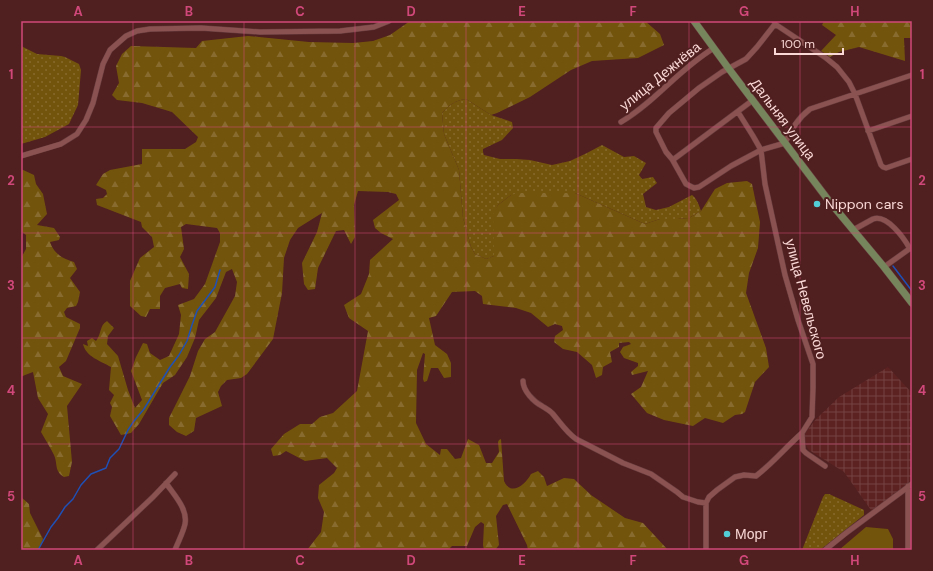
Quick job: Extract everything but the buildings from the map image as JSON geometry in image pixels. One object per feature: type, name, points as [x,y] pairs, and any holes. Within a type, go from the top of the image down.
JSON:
[{"type":"main road","name":"Дальняя улица","points":[[694,21],[829,201],[912,303]]},
{"type":"street","points":[[21,156],[61,144],[77,134],[86,120],[93,103],[103,64],[110,50],[126,36],[137,31],[150,29],[201,28],[260,32],[340,31],[374,27],[389,21]]},
{"type":"street","points":[[912,75],[856,94],[810,109],[795,124],[785,143],[761,150],[738,162],[699,187],[694,188],[686,184],[672,159],[666,152],[656,132],[656,128],[669,113],[699,88],[729,68],[746,59],[758,47],[775,23],[826,58],[837,67],[849,82],[856,94],[868,130],[883,167],[886,168],[912,159]]},
{"type":"street","name":"улица Дежнёва","points":[[621,122],[632,116],[688,66],[714,48]]},
{"type":"street","points":[[672,159],[683,153],[753,100]]},
{"type":"street","points":[[738,112],[761,150]]},
{"type":"street","points":[[868,130],[912,116]]},
{"type":"street","name":"улица Невельского","points":[[706,503],[709,497],[735,477],[744,475],[756,476],[767,468],[802,434],[812,417],[813,364],[798,320],[785,274],[765,184],[761,150]]},
{"type":"street","points":[[853,230],[873,219],[882,218],[900,233],[911,248],[884,267]]},
{"type":"street","points":[[523,381],[523,386],[532,398],[540,405],[551,411],[576,439],[623,463],[651,474],[683,497],[706,503],[706,550]]},
{"type":"street","points":[[802,434],[804,450],[806,453],[825,466]]},
{"type":"street","points":[[97,550],[175,474]]},
{"type":"street","points":[[166,483],[186,513],[185,526],[174,550]]},
{"type":"street","points":[[825,550],[910,485]]},
{"type":"street","points":[[908,550],[910,485]]},
{"type":"shaded area","points":[[888,367],[912,393],[912,484],[873,513],[844,472],[809,450],[804,442],[805,433],[816,419],[839,397]]},
{"type":"green space","points":[[410,21],[645,21],[660,34],[664,45],[638,58],[592,61],[571,70],[530,97],[491,115],[466,99],[453,103],[442,113],[444,134],[459,170],[463,218],[471,247],[475,254],[486,259],[494,256],[493,214],[498,205],[511,195],[518,193],[575,193],[645,224],[660,219],[689,218],[701,211],[715,189],[727,183],[747,181],[752,184],[760,222],[758,248],[749,273],[746,293],[766,348],[769,367],[755,382],[745,412],[742,414],[735,415],[723,423],[705,418],[693,426],[664,420],[647,413],[631,394],[641,387],[648,371],[632,375],[631,372],[638,366],[638,363],[624,358],[620,352],[623,347],[631,344],[629,342],[619,343],[619,347],[610,352],[612,362],[603,367],[602,375],[596,378],[592,365],[577,352],[563,349],[554,342],[555,336],[563,330],[562,326],[555,324],[548,327],[531,313],[516,308],[483,304],[482,296],[475,291],[452,292],[436,316],[429,318],[435,345],[447,354],[451,363],[451,377],[444,378],[438,368],[431,368],[427,381],[424,382],[425,354],[423,353],[417,370],[416,423],[426,444],[440,455],[441,449],[447,449],[455,459],[461,458],[468,439],[479,445],[486,463],[492,463],[499,452],[498,442],[501,439],[504,481],[510,488],[522,485],[531,474],[538,471],[544,477],[547,486],[564,478],[574,479],[591,495],[625,518],[643,523],[668,550],[528,550],[507,504],[503,505],[496,516],[499,545],[495,550],[484,550],[484,524],[481,522],[475,527],[467,546],[452,546],[448,550],[307,550],[321,532],[324,512],[318,498],[319,485],[334,473],[337,468],[327,458],[305,461],[286,451],[280,455],[273,456],[271,449],[284,434],[300,424],[312,424],[320,417],[333,413],[357,391],[368,331],[349,318],[344,305],[361,294],[369,274],[370,260],[393,239],[375,228],[373,220],[399,200],[396,194],[388,192],[358,191],[354,205],[355,237],[351,244],[344,230],[336,231],[318,268],[315,289],[308,290],[304,284],[302,263],[317,232],[322,213],[298,228],[290,240],[284,258],[282,293],[273,339],[247,374],[241,378],[227,380],[221,386],[218,392],[222,406],[196,418],[194,431],[186,436],[177,432],[169,425],[169,418],[190,376],[198,351],[205,339],[215,332],[235,296],[237,282],[232,269],[226,272],[216,298],[199,320],[195,338],[187,357],[175,375],[163,383],[139,424],[131,433],[121,435],[110,416],[112,407],[110,403],[114,395],[109,390],[111,367],[99,361],[87,352],[83,344],[88,346],[87,341],[92,338],[96,341],[104,323],[107,321],[114,328],[108,336],[107,344],[118,356],[135,408],[142,400],[131,371],[143,343],[147,344],[150,353],[160,360],[169,356],[179,334],[181,315],[178,305],[194,299],[205,284],[220,242],[220,233],[217,228],[186,224],[181,227],[184,249],[180,257],[189,274],[188,289],[182,288],[180,284],[165,288],[160,296],[160,309],[150,309],[146,317],[141,316],[130,306],[130,281],[140,258],[154,247],[152,237],[142,227],[141,222],[97,205],[96,199],[103,198],[107,194],[106,190],[96,185],[103,174],[110,170],[142,164],[142,149],[185,149],[196,142],[198,137],[172,112],[142,103],[117,100],[112,95],[119,83],[116,66],[122,54],[131,46],[196,48],[202,41],[248,36],[309,42],[353,43],[373,41],[390,35]]},
{"type":"green space","points":[[824,21],[912,21],[912,38],[904,38],[905,61],[859,47],[839,52],[830,57],[821,51],[836,35],[822,25]]},
{"type":"green space","points":[[21,46],[37,54],[65,57],[79,64],[81,70],[78,105],[69,124],[45,137],[21,144]]},
{"type":"green space","points":[[466,99],[491,115],[512,122],[513,128],[502,140],[483,149],[484,155],[500,159],[530,160],[552,165],[570,161],[602,145],[624,157],[634,156],[646,163],[639,175],[642,179],[653,177],[657,183],[643,194],[646,207],[656,210],[669,207],[692,195],[697,200],[701,211],[689,218],[660,219],[645,224],[575,193],[511,195],[498,205],[494,214],[494,256],[486,259],[475,254],[471,247],[463,218],[459,170],[444,134],[442,113],[453,103]]},
{"type":"green space","points":[[21,169],[34,175],[36,184],[43,194],[47,214],[37,225],[54,228],[60,237],[59,240],[50,242],[54,250],[59,255],[74,262],[77,269],[70,278],[80,292],[78,302],[76,306],[67,308],[64,312],[66,317],[80,324],[80,328],[66,361],[59,367],[63,376],[82,384],[67,406],[72,462],[69,476],[64,477],[59,472],[54,455],[41,432],[48,414],[38,398],[33,372],[21,377],[21,258],[26,249],[26,235],[21,231]]},
{"type":"green space","points":[[825,494],[829,494],[864,510],[864,515],[820,550],[802,550],[823,497]]},
{"type":"green space","points":[[21,497],[29,504],[30,513],[43,539],[38,550],[21,550]]},
{"type":"green space","points":[[866,527],[888,529],[893,539],[893,550],[839,550]]},
{"type":"waterway","points":[[893,266],[912,291]]},
{"type":"waterway","points":[[38,550],[51,527],[65,507],[73,499],[81,485],[91,474],[106,468],[110,458],[119,449],[128,430],[144,409],[187,341],[197,311],[215,287],[220,270]]},
{"type":"place","name":"Nippon cars","points":[[817,204]]},
{"type":"place","name":"Морг","points":[[727,534]]}]
